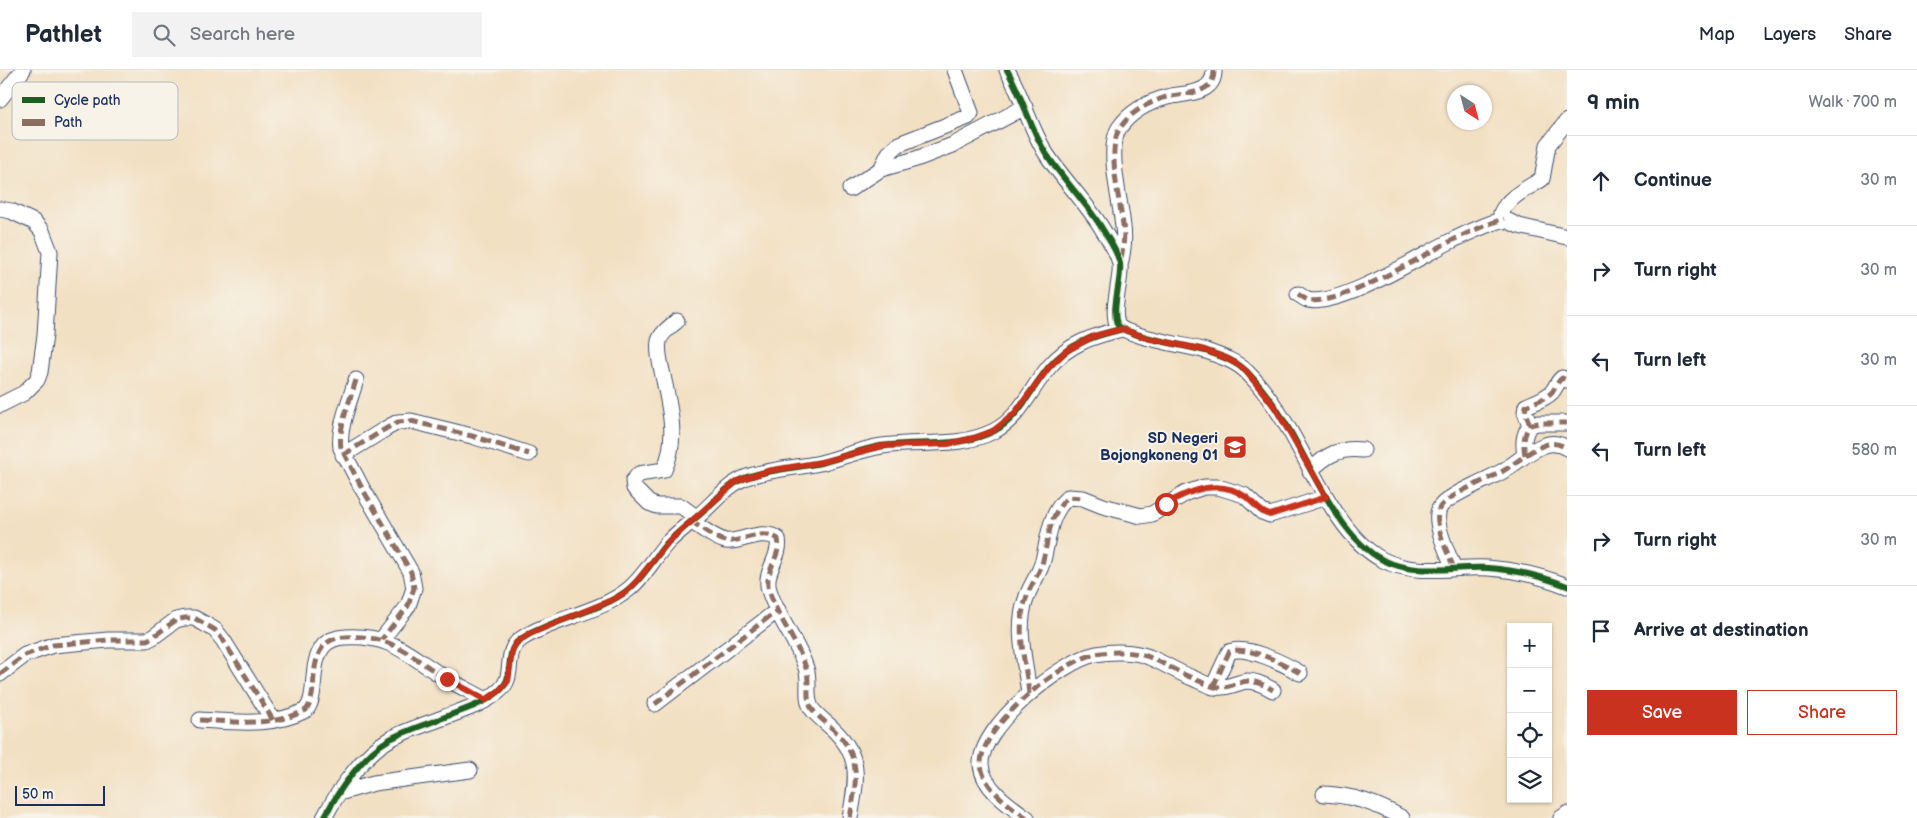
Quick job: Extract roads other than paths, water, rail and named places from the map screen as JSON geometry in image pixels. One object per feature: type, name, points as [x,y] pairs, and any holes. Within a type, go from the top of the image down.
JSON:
[{"type":"street","points":[[13,82],[23,70]]},
{"type":"street","points":[[881,169],[889,153],[899,144],[968,117],[971,113],[971,108],[955,70]]},
{"type":"street","points":[[994,70],[1002,78],[1014,83]]},
{"type":"street","points":[[1007,70],[1046,153],[1100,224],[1113,246],[1120,265]]},
{"type":"street","points":[[1214,70],[1214,79],[1207,87],[1194,92],[1166,97],[1142,106],[1126,120],[1115,138],[1115,168],[1124,243],[1116,289],[1117,324],[1122,329],[1147,338],[1204,350],[1226,358],[1246,371],[1275,407],[1326,497],[1359,542],[1374,556],[1399,567],[1416,571],[1454,568],[1516,571],[1542,577],[1567,586]]},
{"type":"street","points":[[0,99],[12,84]]},
{"type":"street","points":[[850,189],[881,169],[952,146],[1025,107]]},
{"type":"street","points":[[1567,121],[1548,145],[1542,179],[1516,195],[1504,206],[1501,213],[1504,219],[1519,226],[1567,237]]},
{"type":"street","points":[[0,209],[11,211],[34,222],[42,231],[50,252],[45,335],[40,372],[37,380],[24,393],[0,405]]},
{"type":"street","points":[[1298,294],[1307,300],[1335,296],[1409,265],[1487,224],[1504,219]]},
{"type":"street","points":[[677,321],[660,337],[659,342],[659,358],[672,426],[673,441],[670,458],[664,470],[639,474],[634,479],[633,484],[649,503],[657,506],[681,506],[694,519],[726,541],[753,536],[776,537],[779,541],[767,584],[807,670],[808,698],[812,708],[840,736],[854,760],[856,778],[850,818]]},
{"type":"street","points":[[324,818],[339,793],[364,760],[390,739],[486,700],[499,691],[508,681],[512,650],[516,643],[529,634],[612,600],[626,592],[669,541],[737,481],[768,471],[822,462],[882,446],[948,444],[993,431],[1014,414],[1049,367],[1066,351],[1094,336],[1122,329]]},
{"type":"street","points":[[1530,425],[1525,412],[1526,406],[1552,392],[1559,379],[1565,378],[1567,380]]},
{"type":"street","points":[[356,380],[340,441],[343,455],[411,572],[414,588],[408,606],[382,639]]},
{"type":"street","points":[[343,455],[398,422],[411,421],[472,436],[529,454]]},
{"type":"street","points":[[1525,456],[1524,436],[1530,425],[1538,423],[1567,423]]},
{"type":"street","points":[[1454,568],[1438,523],[1440,506],[1464,490],[1504,471],[1546,444],[1561,444],[1567,448]]},
{"type":"street","points":[[1310,471],[1332,452],[1354,449],[1363,450]]},
{"type":"street","points":[[1028,694],[1022,610],[1026,597],[1040,570],[1052,520],[1061,503],[1068,497],[1083,498],[1103,506],[1140,516],[1152,514],[1186,493],[1204,488],[1218,487],[1244,495],[1262,512],[1270,515],[1326,497]]},
{"type":"street","points":[[655,704],[778,610]]},
{"type":"street","points":[[0,674],[25,655],[53,645],[108,640],[147,640],[176,620],[194,618],[215,630],[223,640],[273,720]]},
{"type":"street","points":[[200,720],[255,723],[302,712],[309,706],[314,668],[320,651],[325,644],[341,637],[355,636],[382,639],[406,652],[447,679],[486,700]]},
{"type":"street","points":[[1213,686],[1228,652],[1232,650],[1260,655],[1300,672]]},
{"type":"street","points":[[1027,818],[992,788],[984,778],[981,766],[984,746],[994,730],[1028,694],[1058,672],[1096,654],[1128,653],[1148,657],[1213,686],[1230,687],[1250,681],[1273,690]]},
{"type":"street","points":[[339,793],[374,783],[470,770]]},
{"type":"street","points":[[1324,794],[1353,797],[1402,818]]},
{"type":"street","points":[[1560,818],[1567,814]]},
{"type":"place","name":"SD Negeri Bojongkoneng 01","points":[[1235,447]]}]
